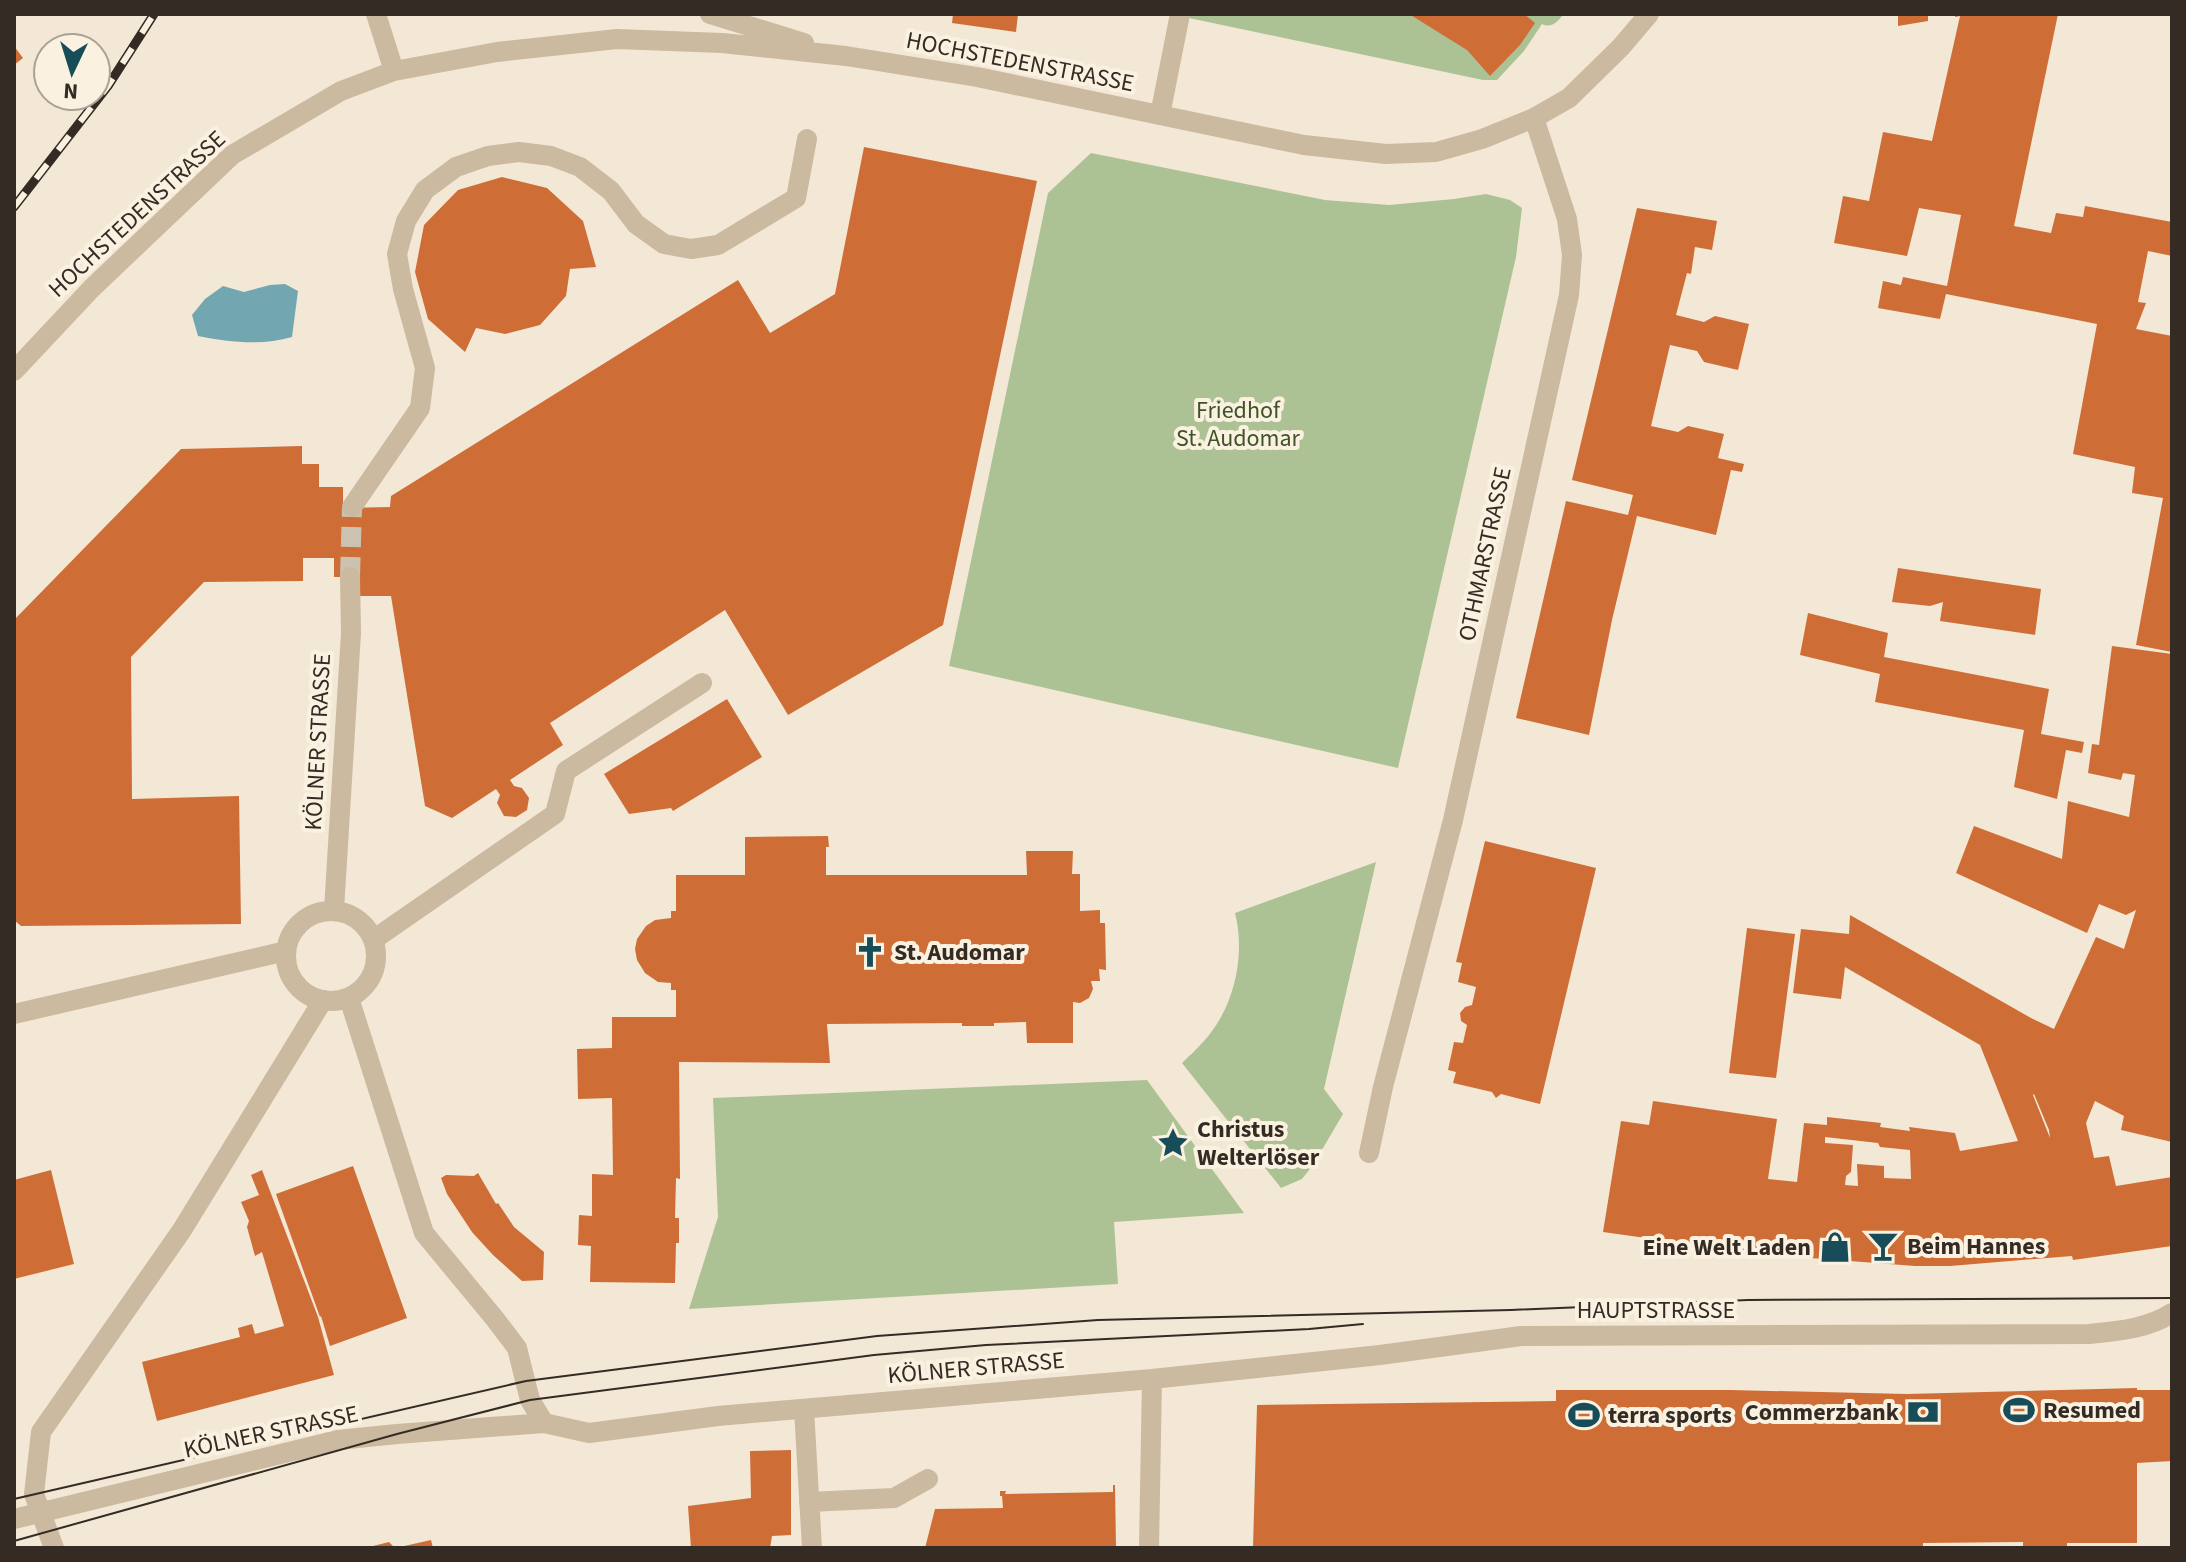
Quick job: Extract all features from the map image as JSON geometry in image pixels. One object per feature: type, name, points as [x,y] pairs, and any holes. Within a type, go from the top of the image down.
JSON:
[{"type":"street","points":[[376,14],[394,71]]},
{"type":"street","points":[[710,14],[846,56]]},
{"type":"street","points":[[1160,115],[1180,14]]},
{"type":"street","points":[[1534,118],[1569,98],[1621,47],[1649,14]]},
{"type":"street","name":"HOCHSTEDENSTRASSE","points":[[14,371],[92,288],[232,155],[341,91],[394,71],[497,52],[617,39],[722,43],[846,56],[977,77],[1304,145],[1386,154],[1436,152],[1482,139],[1534,118]]},
{"type":"street","name":"OTHMARSTRASSE","points":[[1369,1153],[1383,1087],[1453,820],[1569,295],[1572,255],[1567,219],[1534,118]]},
{"type":"street","points":[[352,507],[420,408],[425,368],[403,289],[397,254],[406,221],[425,190],[456,167],[488,156],[519,152],[551,156],[580,167],[601,183],[611,191],[636,224],[664,244],[691,249],[718,245],[796,198],[807,139]]},
{"type":"street","name":"KÖLNER STRASSE","points":[[334,910],[351,633],[350,577]]},
{"type":"street","points":[[373,940],[555,814],[566,771],[702,683]]},
{"type":"street","points":[[334,910],[351,915],[364,925],[373,940],[376,956],[373,974],[363,988],[349,998],[336,1001],[307,995],[294,983],[287,968],[286,951],[291,934],[301,921],[317,913],[334,910]]},
{"type":"street","points":[[14,1014],[286,951]]},
{"type":"street","points":[[349,998],[424,1233],[517,1348],[530,1400],[544,1423]]},
{"type":"street","points":[[54,1548],[34,1494],[41,1432],[182,1230],[323,1000]]},
{"type":"street","name":"HAUPTSTRASSE","points":[[1152,1379],[1380,1355],[1521,1336],[2089,1334],[2128,1330],[2166,1317]]},
{"type":"street","points":[[1149,1548],[1152,1379]]},
{"type":"street","name":"KÖLNER STRASSE","points":[[14,1519],[338,1440],[544,1423],[589,1433],[718,1416],[1152,1379]]},
{"type":"street","points":[[804,1409],[812,1548]]},
{"type":"street","points":[[809,1502],[894,1498],[928,1479]]},
{"type":"green space","points":[[1170,14],[1564,14],[1552,25],[1542,24],[1524,51],[1497,80],[1483,80]]},
{"type":"green space","name":"Friedhof St. Audomar","points":[[1091,153],[1325,200],[1389,205],[1486,194],[1510,200],[1522,208],[1516,257],[1398,768],[949,666],[1048,193]]},
{"type":"green space","points":[[1376,862],[1324,1089],[1343,1114],[1302,1179],[1281,1188],[1182,1063],[1214,1028],[1230,997],[1238,964],[1235,913]]},
{"type":"green space","points":[[1147,1080],[1244,1213],[1114,1222],[1118,1284],[689,1309],[718,1217],[713,1098]]},
{"type":"water","points":[[285,284],[298,291],[292,337],[245,342],[198,336],[192,315],[205,299],[223,286],[244,292]]},
{"type":"building","points":[[953,14],[1018,14],[1016,32],[952,23]]},
{"type":"building","points":[[1409,14],[1524,14],[1535,23],[1520,45],[1490,76],[1467,50]]},
{"type":"building","points":[[1898,14],[1928,14],[1928,21],[1898,26]]},
{"type":"building","points":[[1955,14],[2058,14],[2014,226],[2051,233],[2056,213],[2083,217],[2085,206],[2172,222],[2172,256],[2148,251],[2138,302],[2146,303],[2136,329],[2172,336],[2172,652],[2136,645],[2163,498],[2132,493],[2135,467],[2073,454],[2097,324],[1946,294],[1940,319],[1878,308],[1883,281],[1901,285],[1903,277],[1947,286],[1961,215],[1919,208],[1907,256],[1834,243],[1843,196],[1869,201],[1883,132],[1932,141],[1960,16],[1955,17]]},
{"type":"building","points":[[14,46],[23,58],[14,65]]},
{"type":"building","points":[[864,147],[1037,181],[943,625],[788,715],[725,610],[550,723],[563,745],[510,780],[514,786],[522,788],[529,798],[527,810],[516,817],[504,816],[497,803],[500,795],[496,789],[452,818],[425,806],[391,596],[359,596],[360,577],[334,577],[334,558],[303,558],[303,581],[204,582],[131,657],[132,799],[239,796],[241,924],[21,926],[14,920],[14,620],[181,449],[302,446],[302,464],[319,464],[319,487],[343,487],[343,508],[390,507],[391,496],[738,280],[770,333],[835,294]]},
{"type":"building","points":[[502,177],[547,188],[583,221],[596,267],[570,269],[566,296],[540,325],[505,334],[476,328],[465,352],[428,319],[415,272],[424,225],[458,190]]},
{"type":"building","points":[[1637,208],[1717,221],[1712,250],[1695,247],[1691,274],[1687,273],[1676,315],[1704,322],[1715,316],[1749,324],[1738,370],[1704,362],[1697,351],[1670,345],[1651,426],[1678,432],[1688,426],[1724,434],[1718,458],[1744,464],[1742,472],[1731,470],[1716,535],[1637,516],[1589,735],[1516,718],[1566,501],[1628,515],[1633,495],[1572,480]]},
{"type":"building","points":[[1898,568],[2041,589],[2035,635],[1940,621],[1943,602],[1930,606],[1892,602]]},
{"type":"building","points":[[1808,613],[1888,633],[1884,657],[2049,689],[2041,734],[2084,742],[2082,753],[2066,750],[2057,799],[2014,787],[2024,730],[1875,702],[1880,674],[1800,655]]},
{"type":"building","points":[[2112,646],[2172,654],[2172,1142],[2121,1130],[2124,1116],[2095,1101],[2086,1123],[2094,1158],[2109,1156],[2116,1186],[2172,1177],[2172,1246],[2073,1260],[2072,1256],[1915,1266],[1760,1254],[1603,1232],[1621,1121],[1649,1125],[1653,1101],[1777,1119],[1768,1179],[1797,1182],[1804,1123],[1827,1125],[1827,1117],[1881,1123],[1880,1127],[1910,1131],[1909,1127],[1955,1133],[1960,1151],[2018,1141],[1980,1045],[1845,967],[1841,999],[1793,993],[1801,929],[1849,934],[1850,915],[2054,1029],[2096,937],[2124,949],[2136,910],[2126,915],[2099,904],[2087,933],[1956,873],[1974,826],[2062,859],[2068,801],[2129,817],[2135,775],[2123,773],[2121,780],[2088,773],[2092,744],[2099,745]],"holes":[[[2033,1095],[2049,1130],[2050,1138]],[[1825,1137],[1910,1150],[1911,1179],[1884,1178],[1884,1166],[1857,1164],[1858,1186],[1845,1185],[1846,1176],[1851,1172],[1853,1145],[1825,1143]]]},
{"type":"building","points":[[727,699],[762,757],[673,811],[671,808],[629,814],[604,774]]},
{"type":"building","name":"St. Audomar","points":[[828,836],[826,875],[1027,875],[1026,851],[1073,851],[1072,874],[1080,874],[1080,911],[1100,910],[1100,923],[1105,923],[1106,970],[1099,969],[1100,981],[1091,981],[1093,989],[1089,998],[1080,1003],[1073,1002],[1073,1043],[1027,1043],[1026,1022],[994,1023],[994,1026],[962,1026],[962,1023],[827,1024],[830,1063],[679,1062],[680,1179],[676,1178],[675,1218],[679,1218],[679,1243],[676,1243],[675,1283],[590,1282],[591,1246],[578,1245],[579,1215],[592,1216],[592,1174],[613,1175],[612,1098],[578,1099],[577,1049],[612,1048],[612,1017],[676,1017],[676,990],[671,990],[671,983],[658,982],[645,973],[635,949],[637,939],[646,926],[655,920],[671,918],[671,911],[676,911],[676,875],[745,875],[745,837]]},
{"type":"building","points":[[1485,841],[1596,868],[1540,1104],[1501,1094],[1496,1098],[1492,1092],[1453,1083],[1456,1072],[1448,1070],[1454,1042],[1463,1043],[1467,1025],[1461,1021],[1460,1013],[1472,1005],[1476,987],[1458,982],[1462,963],[1456,962]]},
{"type":"building","points":[[1747,928],[1795,934],[1776,1078],[1729,1073]]},
{"type":"building","points":[[353,1166],[407,1318],[330,1346],[276,1194]]},
{"type":"building","points":[[51,1170],[74,1264],[14,1279],[14,1180]]},
{"type":"building","points":[[262,1170],[318,1317],[334,1375],[157,1421],[142,1362],[240,1337],[238,1328],[252,1324],[255,1334],[284,1326],[262,1252],[255,1256],[247,1227],[249,1221],[241,1202],[259,1195],[251,1175]]},
{"type":"building","points":[[478,1173],[514,1227],[544,1252],[543,1280],[522,1281],[472,1232],[447,1194],[441,1178],[446,1175],[474,1176]]},
{"type":"building","points":[[2137,1388],[2172,1390],[2172,1461],[2137,1463],[2137,1543],[2067,1543],[2067,1548],[2023,1548],[2023,1542],[1923,1543],[1923,1548],[1253,1548],[1257,1405],[1556,1401],[1556,1390],[1907,1394]]},
{"type":"building","points":[[791,1450],[791,1535],[772,1536],[770,1548],[691,1548],[688,1506],[751,1498],[750,1451]]},
{"type":"building","points":[[1113,1485],[1116,1548],[925,1548],[935,1509],[1003,1508],[1000,1491],[1006,1491],[1005,1494],[1113,1492]]},
{"type":"building","points":[[431,1540],[433,1548],[400,1548],[400,1547]]},
{"type":"building","points":[[389,1542],[395,1548],[369,1548],[369,1547]]},
{"type":"tunnel","points":[[350,577],[352,507]]},
{"type":"tram line","points":[[14,1499],[526,1381],[877,1336],[1098,1320],[1511,1310],[1748,1300],[2172,1298]]},
{"type":"tram line","points":[[14,1541],[530,1400],[874,1355],[986,1345],[1363,1324]]},
{"type":"railway","points":[[14,207],[108,86],[154,14]]},
{"type":"place","name":"St. Audomar","points":[[870,952]]},
{"type":"place","name":"Christus Welterlöser","points":[[1173,1143]]},
{"type":"place","name":"Beim Hannes","points":[[1883,1246]]},
{"type":"place","name":"Eine Welt Laden","points":[[1835,1247]]},
{"type":"place","name":"Resumed","points":[[2019,1410]]},
{"type":"place","name":"Commerzbank","points":[[1923,1412]]},
{"type":"place","name":"terra sports","points":[[1584,1415]]}]
